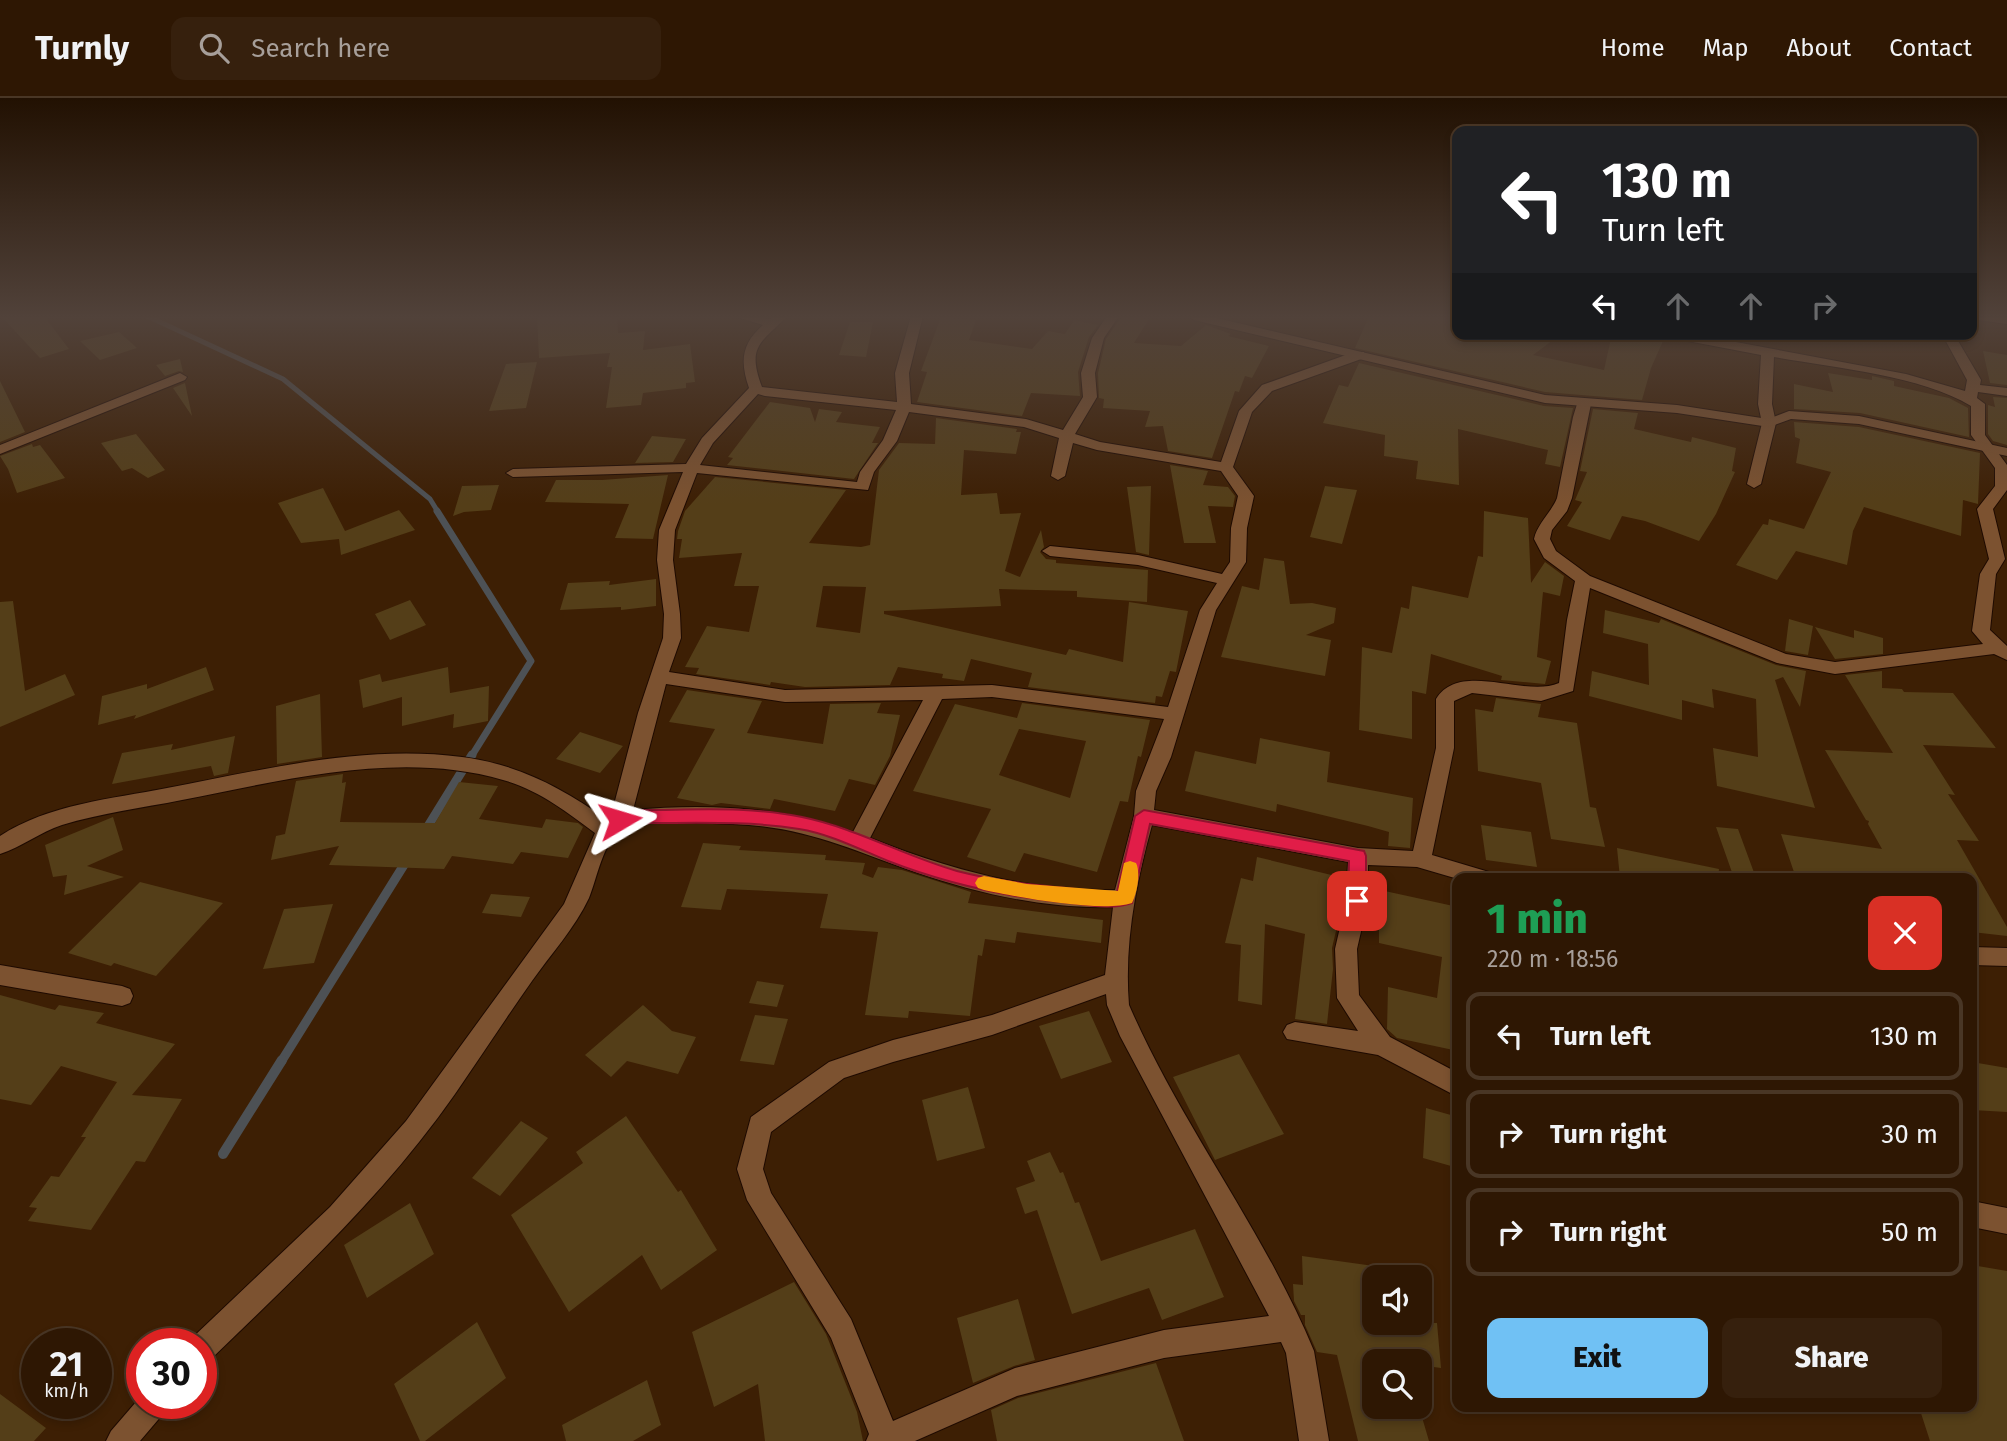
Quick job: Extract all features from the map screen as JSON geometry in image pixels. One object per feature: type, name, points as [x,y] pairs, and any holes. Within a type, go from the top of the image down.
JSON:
[{"type":"street","points":[[0,450],[176,379]]},
{"type":"street","points":[[752,379],[756,389]]},
{"type":"street","points":[[513,473],[692,468],[863,487],[867,472],[890,441],[904,407],[901,397],[902,379]]},
{"type":"street","points":[[1058,476],[1067,436],[1090,397],[1088,379]]},
{"type":"street","points":[[1226,467],[1246,411],[1267,388],[1293,379]]},
{"type":"street","points":[[1459,379],[1545,399],[1677,409],[1769,423],[1789,415],[1859,419],[2007,452]]},
{"type":"street","points":[[1754,484],[1769,423],[1765,404],[1766,379]]},
{"type":"street","points":[[1909,379],[1956,391],[2007,393]]},
{"type":"street","points":[[1973,379],[1972,393],[1978,404],[1978,435],[2002,468],[2003,485],[1984,509],[2002,560],[1988,574],[1981,631],[2002,651]]},
{"type":"street","points":[[756,389],[800,397],[1026,423],[1116,450],[1226,467],[1246,496],[1240,528],[1238,562],[1208,610],[1161,757],[1146,791],[1144,816],[1126,883],[1116,981],[1118,1004],[1128,1028],[1300,1351],[1314,1441]]},
{"type":"street","points":[[217,1334],[333,1222],[414,1131],[576,903],[596,851],[614,826],[672,638],[672,614],[665,560],[667,530],[692,468],[707,441],[756,389]]},
{"type":"street","points":[[1584,404],[1576,454],[1558,512],[1542,537],[1543,546],[1584,580],[1783,659],[1835,668],[2002,651]]},
{"type":"street","points":[[1050,551],[1138,559],[1225,580]]},
{"type":"street","points":[[1421,860],[1445,748],[1445,699],[1459,690],[1479,688],[1533,694],[1558,692],[1567,687],[1574,646],[1576,605],[1584,580]]},
{"type":"street","points":[[661,677],[785,696],[992,691],[1174,714]]},
{"type":"street","points":[[859,840],[936,693]]},
{"type":"street","points":[[0,846],[32,827],[98,809],[292,772],[417,761],[466,765],[504,772],[557,794],[614,826],[642,816],[765,818],[802,823],[859,840],[893,856],[956,878],[1027,892],[1126,898]]},
{"type":"street","points":[[1144,816],[1358,856],[1421,860],[1465,873]]},
{"type":"street","points":[[1358,856],[1357,901],[1346,949],[1348,998],[1382,1045]]},
{"type":"street","points":[[1977,956],[2007,957]]},
{"type":"street","points":[[0,975],[122,996]]},
{"type":"street","points":[[1116,981],[992,1025],[894,1051],[837,1070],[760,1125],[750,1169],[760,1200],[841,1329],[883,1439],[1015,1382],[1164,1344],[1289,1326]]},
{"type":"street","points":[[1295,1032],[1382,1045],[1452,1083]]},
{"type":"street","points":[[1977,1215],[2007,1221]]},
{"type":"street","points":[[121,1441],[140,1419]]},
{"type":"building","points":[[501,379],[533,379],[526,408],[489,411]]},
{"type":"building","points":[[610,379],[695,379],[695,382],[686,383],[686,388],[643,393],[641,405],[606,408]]},
{"type":"building","points":[[925,379],[1079,379],[1080,396],[1031,393],[1022,416],[917,402]]},
{"type":"building","points":[[1098,379],[1244,379],[1239,392],[1235,391],[1212,458],[1168,451],[1163,426],[1145,427],[1150,411],[1103,408],[1104,399],[1099,398]]},
{"type":"building","points":[[1352,379],[1426,379],[1544,406],[1573,408],[1560,467],[1545,464],[1548,450],[1458,429],[1459,485],[1416,479],[1418,461],[1384,456],[1385,435],[1323,423],[1339,385],[1348,387]]},
{"type":"building","points":[[1487,379],[1648,379],[1642,400],[1545,392]]},
{"type":"building","points":[[1829,379],[1884,379],[1894,381],[1894,386],[1949,398],[1968,408],[1969,437],[1860,413],[1794,409],[1794,384],[1833,392]]},
{"type":"building","points":[[1989,379],[2007,379],[2007,385],[1990,383]]},
{"type":"building","points":[[0,381],[25,432],[0,442]]},
{"type":"building","points":[[185,383],[192,416],[173,388]]},
{"type":"building","points":[[1993,397],[2007,398],[2007,445],[1993,441],[1988,434],[1988,405],[1995,407]]},
{"type":"building","points":[[770,402],[810,408],[815,422],[819,409],[842,412],[836,422],[880,427],[872,443],[878,443],[854,479],[727,465],[733,458],[728,457]]},
{"type":"building","points":[[1593,409],[1638,413],[1634,429],[1691,442],[1692,437],[1736,448],[1732,471],[1735,472],[1716,514],[1699,541],[1645,521],[1622,516],[1610,540],[1567,526],[1582,502],[1575,500],[1587,472],[1580,471]]},
{"type":"building","points":[[936,418],[1017,429],[1016,432],[1021,432],[1016,454],[964,450],[961,495],[997,493],[1000,514],[1021,513],[1005,571],[1020,577],[1041,530],[1044,547],[1040,552],[1046,559],[1056,560],[1056,563],[1148,570],[1147,602],[1077,597],[1077,591],[999,589],[1001,606],[884,611],[884,614],[1066,655],[1069,649],[1123,662],[1129,602],[1188,611],[1176,672],[1170,671],[1162,697],[1156,696],[1155,703],[1028,687],[1032,673],[971,659],[964,681],[942,678],[943,674],[898,667],[890,685],[805,687],[771,682],[770,685],[696,674],[699,668],[685,667],[707,626],[749,632],[759,586],[734,586],[742,553],[679,558],[682,539],[677,539],[678,531],[685,511],[715,477],[846,490],[809,543],[861,547],[870,545],[879,470],[899,443],[935,444]],"holes":[[[823,586],[866,587],[860,633],[816,627]]]},
{"type":"building","points":[[1794,422],[1859,427],[1980,453],[1978,504],[1963,500],[1961,536],[1864,507],[1853,531],[1847,565],[1796,551],[1777,580],[1736,565],[1763,524],[1768,525],[1769,519],[1804,529],[1831,472],[1796,463],[1800,439],[1795,437]]},
{"type":"building","points":[[136,434],[165,470],[148,478],[132,468],[122,471],[101,443]]},
{"type":"building","points":[[652,436],[686,439],[673,462],[635,463]]},
{"type":"building","points":[[32,444],[33,447],[40,445],[65,478],[17,493],[0,456]]},
{"type":"building","points":[[1170,465],[1208,471],[1203,485],[1228,487],[1235,496],[1233,507],[1208,506],[1216,543],[1184,543]]},
{"type":"building","points":[[668,475],[653,539],[615,538],[629,504],[545,502],[556,480]]},
{"type":"building","points":[[499,485],[491,510],[464,512],[453,516],[462,486]]},
{"type":"building","points":[[1151,486],[1149,555],[1136,552],[1127,487]]},
{"type":"building","points":[[1325,486],[1357,490],[1342,544],[1310,537]]},
{"type":"building","points":[[323,488],[345,531],[399,510],[415,530],[341,555],[339,539],[301,543],[278,503]]},
{"type":"building","points":[[1484,511],[1528,518],[1531,583],[1545,562],[1564,576],[1560,596],[1543,592],[1537,657],[1551,661],[1545,684],[1501,680],[1502,676],[1431,654],[1426,694],[1412,691],[1412,739],[1359,730],[1362,647],[1392,653],[1401,607],[1409,609],[1412,586],[1468,598],[1478,556],[1483,557]]},
{"type":"building","points":[[1264,558],[1284,561],[1290,604],[1312,603],[1336,608],[1334,623],[1306,635],[1331,640],[1325,676],[1221,657],[1242,586],[1259,590]]},
{"type":"building","points":[[656,579],[656,606],[621,610],[621,607],[560,610],[568,583],[610,581],[609,585]]},
{"type":"building","points":[[410,600],[426,625],[390,640],[375,614]]},
{"type":"building","points":[[13,601],[25,691],[65,674],[75,695],[0,727],[0,602]]},
{"type":"building","points":[[1605,610],[1659,623],[1661,619],[1776,665],[1806,671],[1800,707],[1783,677],[1775,680],[1815,808],[1717,786],[1713,748],[1758,757],[1756,699],[1712,689],[1714,708],[1682,700],[1682,720],[1589,696],[1592,671],[1649,685],[1648,644],[1603,633]]},
{"type":"building","points":[[1789,619],[1813,626],[1808,655],[1785,651]]},
{"type":"building","points":[[1815,627],[1854,638],[1854,630],[1883,638],[1883,654],[1835,659]]},
{"type":"building","points":[[206,667],[214,690],[134,719],[136,715],[98,725],[102,696],[147,684],[147,689]]},
{"type":"building","points":[[448,667],[450,693],[489,686],[488,721],[453,728],[454,714],[402,726],[402,697],[363,708],[359,680],[380,674],[382,682]]},
{"type":"building","points":[[1882,671],[1882,688],[1902,689],[1904,692],[1953,693],[1996,748],[1923,745],[1955,795],[1948,794],[1979,841],[1957,840],[1976,873],[1794,873],[1781,834],[1882,849],[1868,824],[1869,821],[1825,750],[1893,753],[1845,675]]},
{"type":"building","points":[[687,690],[762,701],[747,733],[823,744],[830,704],[881,703],[877,713],[900,715],[890,756],[875,785],[849,779],[835,811],[774,799],[770,809],[721,803],[712,805],[677,798],[715,729],[669,722]]},
{"type":"building","points":[[320,694],[322,757],[277,764],[276,706]]},
{"type":"building","points":[[1496,698],[1541,704],[1538,717],[1577,723],[1590,807],[1596,808],[1605,847],[1551,839],[1541,783],[1478,771],[1475,709],[1493,712]]},
{"type":"building","points":[[1022,703],[1150,720],[1141,757],[1138,756],[1128,802],[1120,801],[1097,872],[1024,853],[1015,872],[967,857],[991,809],[913,791],[955,704],[1017,718]],"holes":[[[1019,729],[1086,741],[1070,798],[999,775]]]},
{"type":"building","points":[[580,732],[623,746],[600,773],[556,759]]},
{"type":"building","points":[[235,736],[228,773],[214,776],[211,766],[112,784],[122,753],[173,744],[171,750]]},
{"type":"building","points":[[1260,738],[1330,752],[1327,782],[1413,798],[1410,848],[1388,846],[1389,832],[1368,826],[1277,804],[1276,812],[1185,791],[1195,751],[1256,764]]},
{"type":"building","points":[[343,774],[342,783],[346,782],[340,822],[435,823],[459,782],[498,786],[479,819],[542,828],[546,819],[578,823],[583,827],[568,858],[521,852],[513,864],[452,856],[444,869],[329,865],[339,846],[271,860],[276,836],[285,834],[296,781]]},
{"type":"building","points":[[113,817],[123,850],[87,866],[124,877],[64,895],[67,875],[53,877],[45,845]]},
{"type":"building","points":[[1481,825],[1531,832],[1537,867],[1486,860]]},
{"type":"building","points":[[1716,827],[1738,829],[1754,873],[1732,873]]},
{"type":"building","points":[[703,843],[741,846],[739,850],[826,855],[825,860],[865,863],[862,874],[873,878],[878,867],[902,870],[971,892],[968,903],[1103,920],[1101,943],[1017,932],[1015,943],[985,939],[982,956],[978,955],[970,1016],[909,1011],[908,1018],[865,1015],[878,932],[820,928],[828,894],[727,889],[721,910],[681,907]]},
{"type":"building","points":[[1617,848],[1719,869],[1719,873],[1620,873]]},
{"type":"building","points":[[1257,857],[1344,878],[1343,901],[1332,948],[1333,969],[1327,1024],[1295,1019],[1305,934],[1265,924],[1262,1005],[1238,1001],[1241,945],[1225,943],[1241,878],[1253,881]]},
{"type":"building","points":[[1977,875],[2007,927],[2007,936],[1977,933]]},
{"type":"building","points":[[140,882],[223,903],[156,976],[68,953]]},
{"type":"building","points":[[1371,888],[1452,906],[1452,1050],[1397,1038],[1387,1029],[1388,987],[1437,998],[1442,957],[1379,943],[1379,926],[1366,923]]},
{"type":"building","points":[[491,894],[530,897],[521,917],[482,913]]},
{"type":"building","points":[[333,904],[314,963],[263,969],[284,909]]},
{"type":"building","points":[[757,981],[784,985],[777,1007],[749,1003]]},
{"type":"building","points":[[0,995],[55,1010],[59,1005],[104,1013],[96,1023],[175,1044],[132,1095],[182,1099],[145,1162],[136,1161],[91,1230],[28,1221],[37,1208],[29,1207],[51,1176],[59,1177],[86,1137],[81,1137],[117,1082],[61,1066],[31,1105],[0,1099]]},
{"type":"building","points":[[643,1005],[672,1031],[696,1037],[678,1074],[627,1061],[611,1077],[585,1055]]},
{"type":"building","points":[[1089,1011],[1112,1062],[1061,1079],[1039,1026]]},
{"type":"building","points":[[755,1015],[788,1019],[774,1065],[740,1061]]},
{"type":"building","points":[[1239,1054],[1284,1134],[1215,1160],[1173,1077]]},
{"type":"building","points":[[1977,1063],[2007,1068],[2007,1112],[1977,1110]]},
{"type":"building","points":[[968,1087],[985,1148],[937,1161],[922,1100]]},
{"type":"building","points":[[1426,1108],[1452,1115],[1452,1166],[1423,1158]]},
{"type":"building","points":[[626,1116],[678,1192],[681,1190],[717,1250],[661,1290],[642,1255],[569,1312],[511,1215],[583,1163],[576,1152]]},
{"type":"building","points":[[521,1121],[548,1138],[500,1196],[472,1178]]},
{"type":"building","points":[[1050,1152],[1060,1173],[1063,1172],[1075,1203],[1079,1202],[1101,1261],[1195,1229],[1224,1297],[1162,1320],[1149,1288],[1072,1314],[1037,1210],[1025,1214],[1016,1188],[1035,1181],[1027,1161]]},
{"type":"building","points":[[410,1203],[434,1254],[367,1298],[344,1245]]},
{"type":"building","points":[[1302,1256],[1367,1265],[1362,1265],[1362,1335],[1432,1335],[1432,1323],[1437,1323],[1441,1368],[1432,1367],[1432,1349],[1362,1349],[1362,1419],[1423,1419],[1429,1441],[1358,1441],[1337,1355],[1317,1352],[1305,1325],[1305,1315],[1301,1315],[1294,1301],[1293,1284],[1303,1285]]},
{"type":"building","points":[[1977,1266],[2007,1271],[2007,1441],[1930,1441],[1921,1412],[1977,1412]]},
{"type":"building","points":[[794,1282],[826,1334],[857,1412],[863,1441],[765,1441],[758,1384],[714,1407],[692,1332]]},
{"type":"building","points":[[1018,1299],[1035,1360],[973,1383],[957,1318]]},
{"type":"building","points":[[477,1322],[506,1378],[425,1441],[420,1441],[394,1384]]},
{"type":"building","points":[[1156,1363],[1184,1441],[997,1441],[991,1410],[1018,1398]]},
{"type":"building","points":[[647,1380],[661,1425],[633,1441],[566,1441],[562,1425]]},
{"type":"building","points":[[0,1394],[21,1410],[21,1419],[34,1419],[46,1428],[34,1441],[0,1441]]},
{"type":"waterway","points":[[282,379],[430,499],[438,512]]},
{"type":"waterway","points":[[437,511],[531,661],[471,757]]},
{"type":"waterway","points":[[425,831],[472,755]]},
{"type":"waterway","points":[[281,1062],[407,860]]},
{"type":"waterway","points":[[223,1154],[282,1060]]},
{"type":"slow traffic","points":[[984,883],[1027,892],[1126,898],[1130,868]]},
{"type":"route","points":[[620,820],[642,816],[765,818],[802,823],[859,840],[893,856],[956,878],[1027,892],[1109,899],[1126,898],[1126,883],[1144,816],[1358,856],[1357,901]]}]
